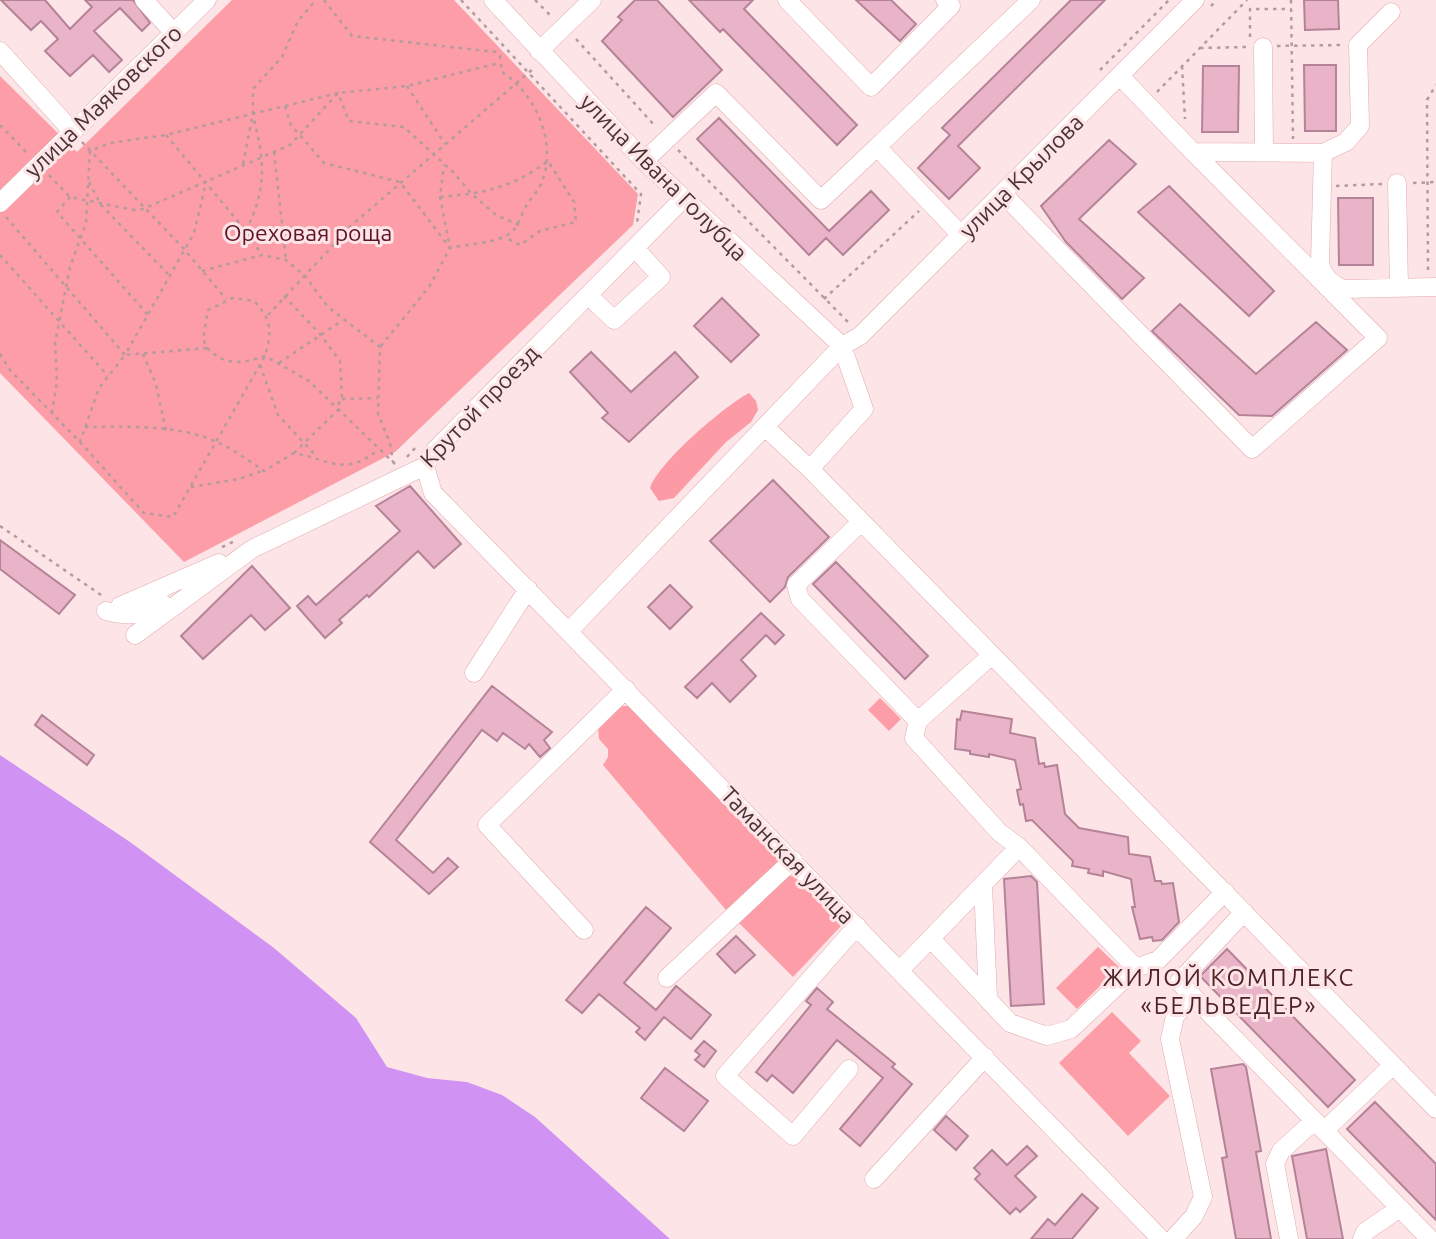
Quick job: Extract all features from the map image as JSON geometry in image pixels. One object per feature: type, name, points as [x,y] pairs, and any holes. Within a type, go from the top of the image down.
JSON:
[{"type":"street","points":[[145,0],[174,33]]},
{"type":"street","name":"улица Маяковского","points":[[0,203],[71,130],[207,0]]},
{"type":"street","name":"улица Ивана Голубца","points":[[493,0],[644,161],[842,346]]},
{"type":"street","points":[[543,55],[568,32],[592,0]]},
{"type":"street","points":[[787,0],[871,87],[951,6],[945,0]]},
{"type":"street","points":[[644,161],[716,93],[821,200],[1031,0]]},
{"type":"street","name":"улица Крылова","points":[[569,631],[842,346],[860,336],[1195,0]]},
{"type":"street","points":[[1189,148],[1323,153],[1346,142],[1360,126],[1358,45],[1391,12]]},
{"type":"street","points":[[1256,47],[1264,152]]},
{"type":"street","points":[[0,51],[71,130]]},
{"type":"street","points":[[1003,194],[1252,449],[1378,338],[1120,76]]},
{"type":"street","points":[[877,147],[961,235]]},
{"type":"street","points":[[1323,153],[1320,262],[1326,278],[1344,289],[1432,287]]},
{"type":"street","points":[[1397,183],[1399,288]]},
{"type":"street","name":"Крутой проезд","points":[[135,635],[244,545],[425,466],[434,451],[588,295],[636,239],[684,198]]},
{"type":"street","points":[[588,295],[614,320],[661,277],[636,239]]},
{"type":"street","points":[[810,470],[864,409],[842,346]]},
{"type":"street","points":[[765,428],[810,470],[1436,1109]]},
{"type":"street","name":"Таманская улица","points":[[425,466],[433,493],[1161,1239]]},
{"type":"street","points":[[861,522],[796,585],[800,599],[918,721]]},
{"type":"street","points":[[110,604],[199,572],[244,545]]},
{"type":"street","points":[[474,673],[528,589]]},
{"type":"street","points":[[992,655],[918,721],[914,738],[999,832],[1019,847],[1136,968]]},
{"type":"street","points":[[584,930],[487,825],[626,689]]},
{"type":"street","points":[[900,970],[1019,847]]},
{"type":"street","points":[[667,978],[793,860]]},
{"type":"street","points":[[983,885],[988,998]]},
{"type":"street","points":[[932,939],[1010,1023],[1047,1036],[1071,1029],[1136,968],[1158,960],[1225,892]]},
{"type":"street","points":[[1244,912],[1179,982],[1430,1239]]},
{"type":"street","points":[[849,1069],[793,1136],[724,1076],[857,926]]},
{"type":"street","points":[[1173,1239],[1194,1216],[1203,1197],[1170,1039],[1175,1016],[1194,997]]},
{"type":"street","points":[[874,1179],[985,1057]]},
{"type":"street","points":[[1289,1239],[1275,1164],[1281,1152],[1319,1126],[1393,1065]]},
{"type":"street","points":[[1362,1239],[1365,1233],[1400,1208]]},
{"type":"path","points":[[243,164],[253,113],[253,89],[282,57],[299,21],[316,0]]},
{"type":"path","points":[[324,0],[352,36],[496,52],[500,56],[502,72],[517,81],[540,119],[548,161],[574,202],[576,222],[540,231],[520,245],[504,237]]},
{"type":"path","points":[[461,0],[641,194],[636,239]]},
{"type":"path","points":[[535,0],[848,324],[857,315]]},
{"type":"path","points":[[1291,0],[1293,153]]},
{"type":"path","points":[[1146,103],[1246,2],[1250,9],[1256,47]]},
{"type":"path","points":[[1250,9],[1291,9]]},
{"type":"path","points":[[268,315],[353,224],[529,72],[543,55]]},
{"type":"path","points":[[90,151],[135,138],[166,135],[338,93],[407,86],[499,63]]},
{"type":"path","points":[[1182,66],[1189,148]]},
{"type":"path","points":[[1432,287],[1426,182],[1427,100],[1436,85]]},
{"type":"path","points":[[407,86],[445,144]]},
{"type":"path","points":[[0,125],[70,197],[134,210],[206,183],[290,145],[338,93]]},
{"type":"path","points":[[338,93],[349,121],[404,127],[496,215],[519,225]]},
{"type":"path","points":[[285,106],[291,125],[324,163],[400,182],[450,248]]},
{"type":"path","points":[[246,231],[264,176],[264,155],[253,113]]},
{"type":"path","points":[[90,132],[81,141],[184,249],[226,299]]},
{"type":"path","points":[[166,135],[246,231],[262,256]]},
{"type":"path","points":[[274,150],[286,260]]},
{"type":"path","points":[[52,413],[57,381],[55,343],[66,286],[86,223],[90,151]]},
{"type":"path","points":[[440,197],[472,194],[522,180],[548,161]]},
{"type":"path","points":[[450,248],[504,237],[519,225],[525,208],[540,186],[548,161]]},
{"type":"path","points":[[393,461],[390,443],[378,414],[380,347],[429,287],[450,248],[440,197],[444,164]]},
{"type":"path","points":[[88,181],[101,205],[168,274]]},
{"type":"path","points":[[1322,186],[1436,182]]},
{"type":"path","points":[[80,442],[99,387],[125,355],[168,274],[194,233],[206,183]]},
{"type":"path","points":[[70,197],[57,212],[148,315]]},
{"type":"path","points":[[824,299],[929,202]]},
{"type":"path","points":[[0,212],[125,355]]},
{"type":"path","points":[[0,255],[108,376]]},
{"type":"path","points":[[201,271],[262,256],[286,260],[304,276],[328,307],[380,347]]},
{"type":"path","points":[[191,487],[239,479],[264,471],[294,453],[338,407],[342,399],[340,361],[320,334],[284,296]]},
{"type":"path","points":[[0,354],[10,370],[144,513],[173,517],[265,356],[272,331],[268,315],[254,301],[226,299],[208,310],[202,339],[207,348],[219,359],[231,363],[247,362],[265,356],[309,381],[338,407],[378,450],[398,466]]},
{"type":"path","points":[[279,363],[343,320]]},
{"type":"path","points":[[125,355],[207,348]]},
{"type":"path","points":[[142,354],[156,384],[166,431]]},
{"type":"path","points":[[260,365],[278,415],[317,457]]},
{"type":"path","points":[[342,399],[378,398]]},
{"type":"path","points":[[86,426],[166,431],[217,442],[264,471]]},
{"type":"path","points":[[386,471],[398,466],[425,439]]},
{"type":"path","points":[[294,453],[317,457],[336,466],[353,466],[378,450]]},
{"type":"path","points":[[0,526],[110,604]]},
{"type":"path","points":[[211,552],[244,545]]},
{"type":"green space","name":"Ореховая роща","points":[[232,0],[454,0],[638,194],[633,225],[395,452],[184,562],[0,373],[0,76],[77,152]]},
{"type":"green space","points":[[880,698],[901,719],[889,731],[868,710]]},
{"type":"green space","points":[[622,706],[634,706],[779,858],[779,865],[726,910],[603,765],[608,757],[608,749],[599,739],[598,725]]},
{"type":"green space","points":[[785,876],[796,876],[835,914],[841,926],[793,977],[736,920]]},
{"type":"green space","points":[[1098,947],[1119,967],[1077,1009],[1056,988]]},
{"type":"green space","points":[[1112,1012],[1141,1041],[1129,1053],[1170,1096],[1128,1136],[1059,1063]]},
{"type":"shaded area","points":[[749,393],[756,401],[758,410],[751,422],[726,442],[674,498],[659,501],[650,488],[666,464],[709,422]]},
{"type":"shaded area","points":[[0,755],[130,842],[274,948],[356,1018],[387,1067],[427,1078],[467,1082],[502,1095],[535,1117],[670,1239],[0,1239]]},
{"type":"building","points":[[1,0],[45,0],[70,29],[92,7],[85,0],[133,0],[150,23],[142,31],[120,8],[94,31],[122,60],[109,72],[93,55],[70,76],[45,51],[58,39],[41,21],[31,30]]},
{"type":"building","points":[[635,0],[657,0],[722,70],[673,117],[602,41],[622,20],[618,17]]},
{"type":"building","points":[[689,0],[753,0],[744,9],[857,125],[837,145],[723,29],[720,32]]},
{"type":"building","points":[[856,0],[891,0],[916,24],[900,41]]},
{"type":"building","points":[[1071,0],[1105,0],[958,146],[980,168],[949,199],[918,168],[950,135],[942,128]]},
{"type":"building","points":[[1304,0],[1338,0],[1339,29],[1305,30]]},
{"type":"building","points":[[1304,65],[1336,65],[1336,131],[1305,131]]},
{"type":"building","points":[[1203,66],[1239,66],[1238,132],[1202,132]]},
{"type":"building","points":[[719,118],[829,231],[871,191],[889,210],[843,255],[826,238],[809,255],[697,139]]},
{"type":"building","points":[[1109,140],[1136,164],[1079,219],[1144,278],[1122,299],[1066,242],[1041,206]]},
{"type":"building","points":[[1169,186],[1274,291],[1249,316],[1138,212]]},
{"type":"building","points":[[1338,198],[1373,198],[1373,265],[1339,265]]},
{"type":"building","points":[[722,298],[759,335],[731,362],[694,326]]},
{"type":"building","points":[[1180,304],[1256,374],[1316,322],[1347,350],[1272,416],[1239,415],[1152,331]]},
{"type":"building","points":[[591,352],[631,392],[675,352],[698,377],[629,442],[602,418],[608,413],[570,372]]},
{"type":"building","points":[[773,480],[829,537],[788,577],[785,587],[770,602],[710,541]]},
{"type":"building","points":[[410,486],[461,544],[434,568],[418,551],[369,597],[367,595],[339,620],[342,623],[325,638],[297,606],[308,596],[316,605],[400,531],[376,506]]},
{"type":"building","points":[[0,540],[75,595],[59,614],[0,569]]},
{"type":"building","points":[[836,562],[928,656],[905,679],[813,584]]},
{"type":"building","points":[[252,566],[290,608],[265,630],[251,615],[203,659],[181,636]]},
{"type":"building","points":[[670,585],[692,607],[670,629],[648,607]]},
{"type":"building","points":[[761,613],[784,635],[775,644],[766,635],[741,660],[756,676],[730,702],[712,683],[697,698],[685,687]]},
{"type":"building","points":[[492,686],[552,732],[544,740],[550,748],[540,757],[529,744],[525,749],[503,733],[497,741],[482,730],[396,840],[433,873],[448,858],[458,867],[429,894],[370,842]]},
{"type":"building","points":[[962,711],[1012,719],[1010,733],[1035,738],[1039,764],[1044,763],[1045,767],[1057,765],[1065,814],[1079,828],[1128,837],[1129,854],[1150,857],[1155,881],[1161,881],[1162,884],[1173,883],[1179,922],[1162,940],[1153,941],[1152,937],[1140,939],[1132,907],[1135,907],[1131,879],[1103,871],[1103,876],[1088,873],[1089,869],[1072,866],[1073,861],[1032,820],[1026,821],[1017,790],[1021,789],[1015,760],[989,754],[989,757],[970,754],[970,751],[955,749],[957,719],[960,720]]},
{"type":"building","points":[[42,715],[94,755],[87,765],[35,725]]},
{"type":"building","points":[[1031,876],[1037,882],[1044,1004],[1011,1006],[1004,879]]},
{"type":"building","points":[[646,907],[671,928],[624,983],[656,1010],[676,986],[711,1015],[691,1039],[664,1017],[645,1040],[636,1032],[640,1028],[599,994],[582,1013],[566,1000]]},
{"type":"building","points":[[736,936],[755,955],[735,973],[717,954]]},
{"type":"building","points":[[1227,949],[1355,1080],[1328,1107],[1200,976]]},
{"type":"building","points":[[817,988],[833,1002],[827,1009],[895,1064],[892,1067],[912,1084],[860,1146],[840,1129],[883,1078],[837,1040],[793,1093],[772,1075],[767,1081],[756,1072],[811,1005],[806,1001]]},
{"type":"building","points":[[704,1041],[716,1051],[704,1067],[695,1060],[700,1055],[695,1051]]},
{"type":"building","points":[[1243,1064],[1246,1067],[1261,1151],[1256,1152],[1271,1239],[1236,1239],[1222,1158],[1227,1157],[1211,1069]]},
{"type":"building","points":[[665,1068],[708,1101],[684,1131],[641,1098]]},
{"type":"building","points":[[1375,1102],[1436,1164],[1436,1220],[1347,1129]]},
{"type":"building","points":[[946,1116],[968,1136],[956,1150],[934,1130]]},
{"type":"building","points":[[1027,1146],[1037,1156],[1015,1176],[1036,1197],[1020,1212],[1016,1208],[1010,1214],[975,1179],[980,1174],[974,1168],[992,1150],[1007,1165]]},
{"type":"building","points":[[1326,1149],[1343,1239],[1307,1239],[1292,1156]]},
{"type":"building","points":[[1082,1194],[1098,1208],[1072,1239],[1031,1239],[1048,1219],[1055,1225]]},
{"type":"district","name":"ЖИЛОЙ КОМПЛЕКС «БЕЛЬВЕДЕР»","points":[[1229,991]]}]
